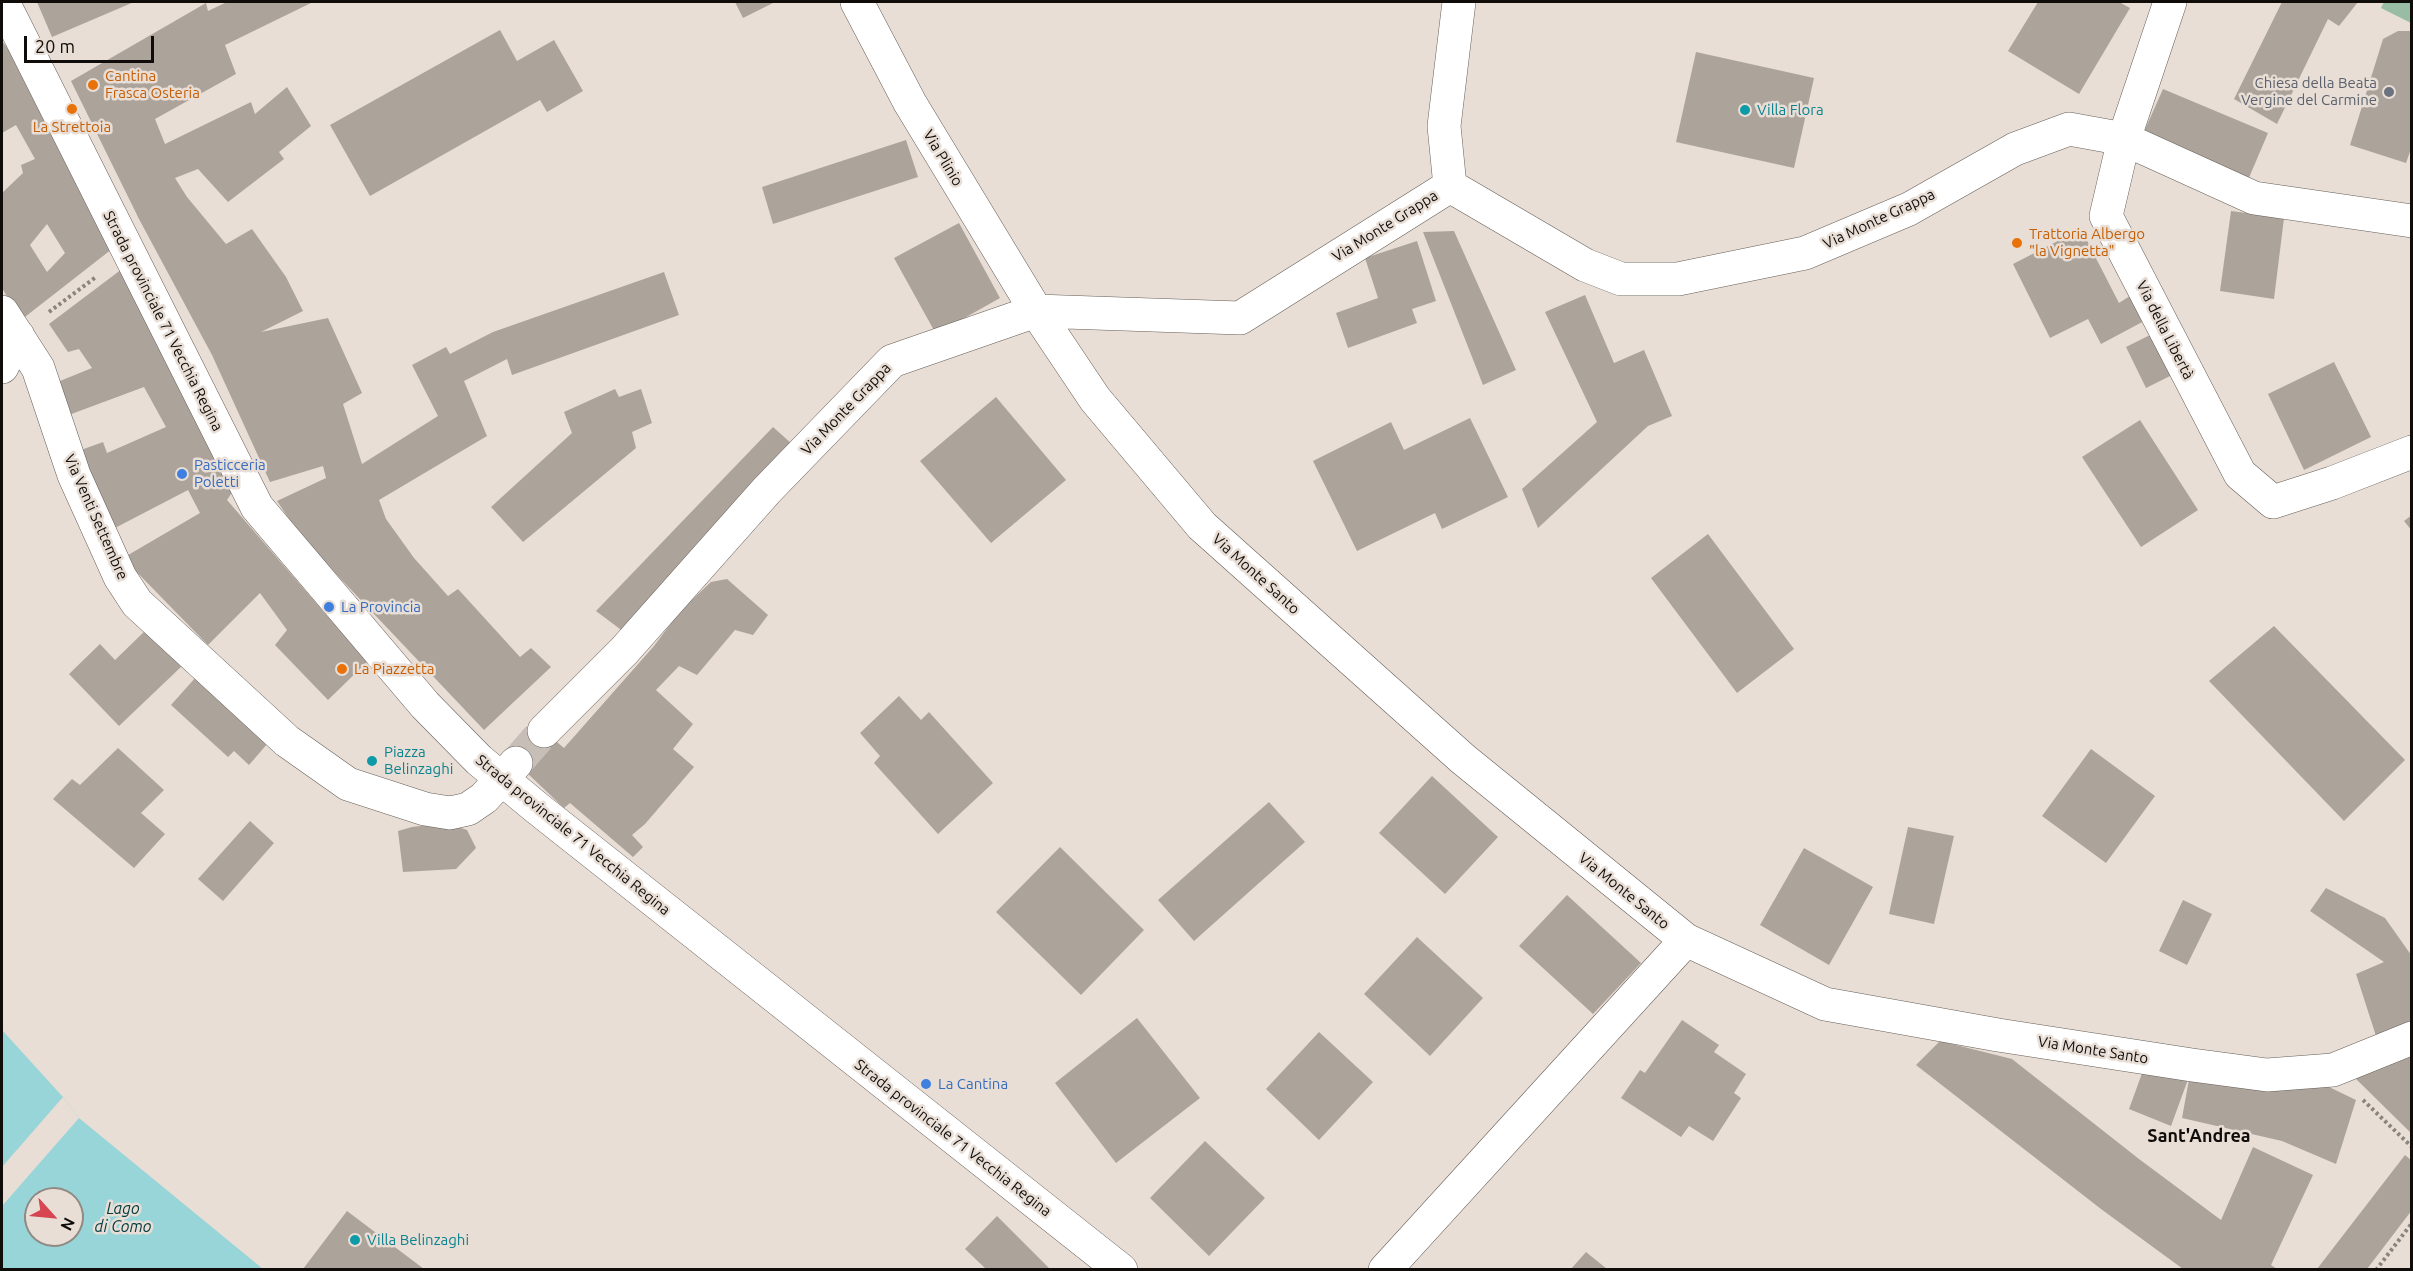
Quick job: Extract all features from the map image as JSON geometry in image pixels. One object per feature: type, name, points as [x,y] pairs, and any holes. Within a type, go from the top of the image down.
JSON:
[{"type":"street","name":"Strada provinciale 71 Vecchia Regina","points":[[3,2],[257,507],[425,705],[479,760],[509,771],[1121,1269]]},
{"type":"street","name":"Via Plinio","points":[[857,2],[910,103],[1036,311]]},
{"type":"street","points":[[1450,186],[1444,126],[1459,2]]},
{"type":"street","name":"Via della Libertà","points":[[2170,2],[2124,139],[2106,216],[2240,474],[2273,502],[2332,483],[2412,452]]},
{"type":"street","name":"Via Monte Grappa","points":[[544,731],[624,651],[767,490],[892,361],[1036,311],[1240,318],[1450,186],[1585,266],[1621,279],[1678,279],[1805,253],[1909,209],[2015,149],[2069,129],[2124,139],[2254,198],[2412,221]]},
{"type":"street","name":"Via Monte Santo","points":[[1036,311],[1095,399],[1202,526],[1463,759],[1686,940],[1825,1004],[1998,1035],[2267,1075],[2333,1070],[2412,1038]]},
{"type":"street","points":[[2,367],[10,324]]},
{"type":"street","name":"Via Venti Settembre","points":[[10,324],[38,368],[74,475],[120,577],[137,603],[287,741],[348,784],[425,809],[450,813],[468,809],[509,771]]},
{"type":"street","points":[[1385,1269],[1686,940]]},
{"type":"path","points":[[10,324],[129,252]]},
{"type":"path","points":[[2333,1070],[2412,1147]]},
{"type":"path","points":[[2376,1269],[2412,1223]]},
{"type":"green space","points":[[2384,2],[2411,2],[2411,23],[2381,8]]},
{"type":"water","name":"Lago di Como","points":[[2,1030],[79,1118],[263,1269],[2,1269]]},
{"type":"pier","points":[[63,1097],[79,1118],[2,1206],[2,1167]]},
{"type":"building","points":[[37,2],[134,2],[52,37]]},
{"type":"building","points":[[227,2],[313,2],[225,45],[236,74],[155,119],[165,144],[251,102],[255,114],[287,87],[311,126],[279,152],[284,159],[228,202],[198,169],[175,178],[187,197],[226,244],[252,229],[286,277],[303,311],[261,332],[328,318],[362,393],[343,404],[362,464],[438,416],[412,365],[446,347],[450,354],[493,332],[664,272],[679,315],[512,375],[507,359],[464,381],[487,436],[379,500],[386,519],[414,558],[448,596],[458,589],[520,657],[531,648],[551,667],[484,730],[301,537],[277,501],[326,478],[323,466],[270,482],[212,355],[139,219],[71,81],[206,3],[208,11]]},
{"type":"building","points":[[735,2],[775,2],[743,18]]},
{"type":"building","points":[[2038,2],[2119,2],[2130,8],[2079,94],[2008,51]]},
{"type":"building","points":[[2282,2],[2358,2],[2339,26],[2328,19],[2277,124],[2234,99]]},
{"type":"building","points":[[500,30],[517,61],[554,40],[583,91],[547,112],[540,100],[370,196],[330,125]]},
{"type":"building","name":"Chiesa della Beata Vergine del Carmine","points":[[2398,31],[2412,31],[2412,146],[2406,163],[2350,145],[2383,39]]},
{"type":"building","points":[[2,41],[24,70],[112,249],[21,320],[2,288],[2,193],[23,173],[21,165],[35,159],[16,125],[2,133]],"holes":[[[47,224],[65,253],[47,272],[30,245]]]},
{"type":"building","name":"Villa Flora","points":[[1696,52],[1814,78],[1794,168],[1676,142]]},
{"type":"building","points":[[2163,89],[2268,133],[2248,180],[2143,134]]},
{"type":"building","points":[[906,140],[918,177],[773,224],[762,187]]},
{"type":"building","points":[[2231,211],[2284,218],[2274,299],[2220,291]]},
{"type":"building","points":[[959,223],[1000,298],[936,334],[894,258]]},
{"type":"building","points":[[2081,229],[2119,303],[2133,294],[2146,320],[2101,344],[2088,319],[2050,338],[2013,264]]},
{"type":"building","points":[[1454,231],[1516,370],[1483,385],[1423,232]]},
{"type":"building","points":[[1417,241],[1436,301],[1412,309],[1417,323],[1348,348],[1336,313],[1378,298],[1365,258]]},
{"type":"building","points":[[122,269],[233,491],[227,500],[367,662],[328,700],[275,645],[287,630],[260,593],[208,645],[123,558],[200,513],[188,490],[113,529],[81,450],[103,442],[107,453],[166,427],[144,387],[66,416],[55,383],[92,368],[79,349],[68,352],[49,324]]},
{"type":"building","points":[[1585,295],[1614,363],[1644,350],[1672,416],[1648,426],[1538,528],[1522,489],[1597,422],[1545,312]]},
{"type":"building","points":[[2154,333],[2174,374],[2146,388],[2126,347]]},
{"type":"building","points":[[2334,362],[2371,437],[2304,470],[2268,394]]},
{"type":"building","points":[[615,389],[619,397],[641,389],[652,423],[632,432],[636,448],[523,542],[491,507],[572,433],[564,412]]},
{"type":"building","points":[[996,397],[1066,480],[991,543],[920,461]]},
{"type":"building","points":[[1470,418],[1508,497],[1442,529],[1435,513],[1357,551],[1313,461],[1391,422],[1404,450]]},
{"type":"building","points":[[2140,420],[2198,510],[2141,547],[2082,457]]},
{"type":"building","points":[[773,427],[792,444],[624,632],[596,611]]},
{"type":"building","points":[[2412,515],[2412,531],[2404,521]]},
{"type":"building","points":[[1708,534],[1794,649],[1737,693],[1651,578]]},
{"type":"building","points":[[727,579],[768,615],[753,635],[735,630],[697,675],[679,666],[656,690],[693,724],[673,749],[694,767],[645,824],[632,835],[643,847],[633,857],[570,803],[564,808],[506,753],[533,722],[564,748],[654,646],[681,610],[711,582]]},
{"type":"building","points":[[2274,626],[2405,760],[2344,821],[2209,681]]},
{"type":"building","points":[[147,629],[182,666],[119,726],[69,674],[100,644],[115,660]]},
{"type":"building","points":[[196,677],[268,743],[249,765],[234,751],[228,757],[171,705]]},
{"type":"building","points":[[899,696],[921,720],[929,712],[993,783],[938,834],[874,763],[880,756],[860,733]]},
{"type":"building","points":[[118,748],[164,790],[141,813],[165,834],[134,868],[53,799],[72,779],[80,785]]},
{"type":"building","points":[[2091,749],[2155,796],[2106,863],[2042,816]]},
{"type":"building","points":[[1432,776],[1498,837],[1445,894],[1379,833]]},
{"type":"building","points":[[1269,802],[1305,842],[1194,941],[1158,900]]},
{"type":"building","points":[[250,821],[274,843],[223,901],[198,879]]},
{"type":"building","points":[[446,823],[467,830],[476,848],[456,869],[403,872],[398,831]]},
{"type":"building","points":[[1908,827],[1954,836],[1934,924],[1889,914]]},
{"type":"building","points":[[1060,847],[1144,930],[1081,995],[996,912]]},
{"type":"building","points":[[1804,848],[1873,887],[1829,965],[1760,925]]},
{"type":"building","points":[[2326,888],[2385,918],[2412,956],[2412,1028],[2377,1039],[2356,974],[2384,962],[2310,911]]},
{"type":"building","points":[[1567,895],[1641,963],[1593,1014],[1519,946]]},
{"type":"building","points":[[2183,900],[2212,914],[2187,965],[2159,951]]},
{"type":"building","points":[[1417,937],[1483,998],[1430,1056],[1364,994]]},
{"type":"building","points":[[1137,1018],[1200,1098],[1116,1163],[1055,1083]]},
{"type":"building","points":[[1682,1020],[1719,1045],[1714,1052],[1746,1074],[1734,1093],[1741,1098],[1713,1141],[1689,1126],[1681,1137],[1621,1098],[1640,1070],[1645,1073]]},
{"type":"building","points":[[1319,1032],[1373,1082],[1319,1140],[1266,1089]]},
{"type":"building","points":[[1940,1041],[2012,1059],[2221,1220],[2253,1147],[2313,1175],[2271,1265],[2277,1269],[2183,1269],[2101,1209],[1916,1065]]},
{"type":"building","points":[[2412,1054],[2412,1134],[2355,1078]]},
{"type":"building","points":[[2144,1068],[2190,1074],[2171,1126],[2129,1109]]},
{"type":"building","points":[[2190,1074],[2327,1086],[2356,1100],[2336,1164],[2282,1141],[2182,1118]]},
{"type":"building","points":[[1205,1141],[1265,1198],[1209,1256],[1150,1198]]},
{"type":"building","points":[[2405,1155],[2412,1161],[2412,1210],[2367,1269],[2317,1269]]},
{"type":"building","name":"Villa Belinzaghi","points":[[347,1211],[424,1269],[303,1269]]},
{"type":"building","points":[[997,1216],[1050,1269],[986,1269],[965,1249]]},
{"type":"building","points":[[1586,1252],[1607,1269],[1571,1269]]},
{"type":"tunnel","points":[[517,762],[544,731]]},
{"type":"place","name":"Cantina Frasca Osteria","points":[[93,85]]},
{"type":"place","name":"Chiesa della Beata Vergine del Carmine","points":[[2389,92]]},
{"type":"place","name":"La Strettoia","points":[[72,109]]},
{"type":"place","name":"Villa Flora","points":[[1745,110]]},
{"type":"place","name":"Trattoria Albergo \"la Vignetta\"","points":[[2017,243]]},
{"type":"place","name":"Pasticceria Poletti","points":[[182,474]]},
{"type":"place","name":"La Provincia","points":[[329,607]]},
{"type":"place","name":"La Piazzetta","points":[[342,669]]},
{"type":"place","name":"Piazza Belinzaghi","points":[[372,761]]},
{"type":"place","name":"La Cantina","points":[[926,1084]]},
{"type":"place","name":"Villa Belinzaghi","points":[[355,1240]]},
{"type":"district","name":"Sant'Andrea","points":[[2199,1136]]}]
